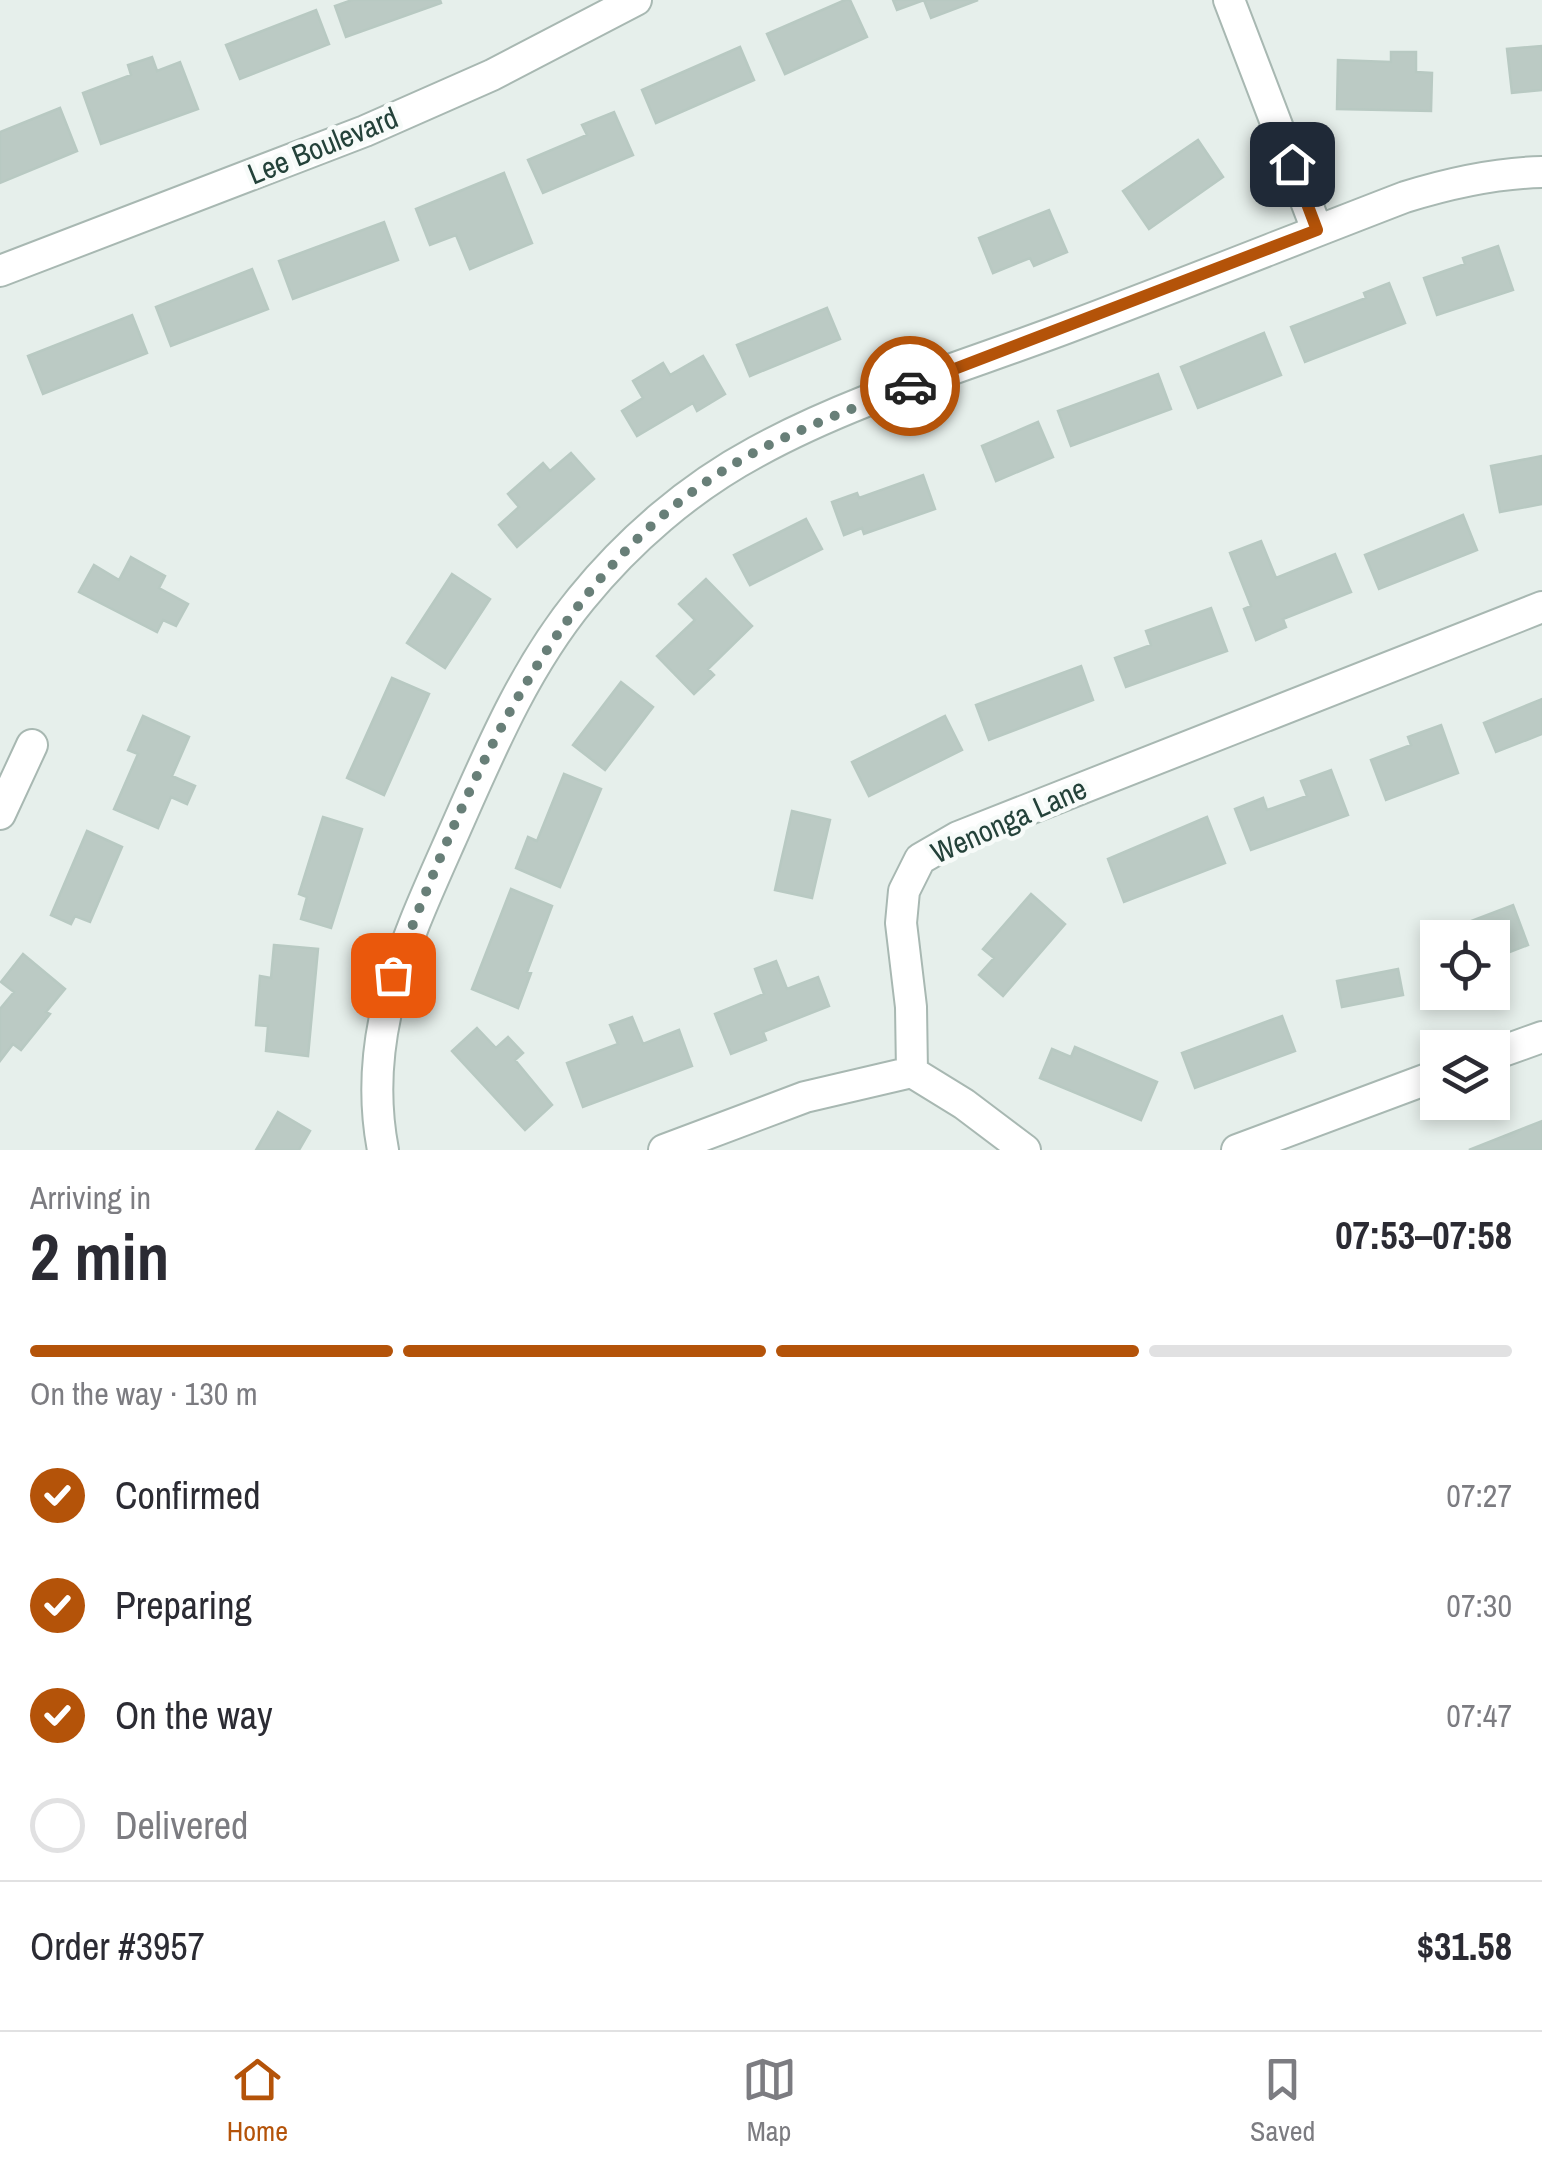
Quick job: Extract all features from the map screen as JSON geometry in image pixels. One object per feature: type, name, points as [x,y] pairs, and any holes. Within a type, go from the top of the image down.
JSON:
[{"type":"street","name":"Lee Boulevard","points":[[0,271],[365,131],[492,75],[636,0]]},
{"type":"street","points":[[1229,0],[1317,230]]},
{"type":"street","points":[[383,1150],[376,1083],[380,1032],[393,975],[417,915],[500,730],[540,656],[580,600],[628,548],[708,482],[756,452],[812,426],[1317,230],[1450,184],[1508,173],[1542,172]]},
{"type":"street","name":"Wenonga Lane","points":[[912,1072],[912,1007],[900,923],[904,891],[920,858],[958,837],[1542,606]]},
{"type":"street","points":[[0,814],[32,745]]},
{"type":"street","points":[[1510,1048],[1542,1036]]},
{"type":"street","points":[[664,1150],[804,1097],[912,1072],[964,1104],[1025,1150]]},
{"type":"street","points":[[1237,1150],[1420,1083]]},
{"type":"building","points":[[352,0],[441,3],[346,37],[335,6]]},
{"type":"building","points":[[850,0],[867,37],[785,74],[767,34]]},
{"type":"building","points":[[893,0],[924,0],[897,10]]},
{"type":"building","points":[[924,0],[978,0],[931,18]]},
{"type":"building","points":[[316,10],[329,44],[240,79],[226,45]]},
{"type":"building","points":[[1542,46],[1542,90],[1512,93],[1507,49]]},
{"type":"building","points":[[740,47],[754,80],[656,123],[642,90]]},
{"type":"building","points":[[1391,52],[1416,52],[1416,72],[1432,73],[1431,111],[1337,109],[1338,60],[1391,62]]},
{"type":"building","points":[[152,57],[157,71],[180,62],[198,109],[101,144],[83,93],[131,75],[128,65]]},
{"type":"building","points":[[60,108],[77,151],[0,183],[0,132]]},
{"type":"building","points":[[614,112],[633,155],[543,193],[528,160],[587,135],[582,125]]},
{"type":"building","points":[[1198,140],[1223,177],[1149,229],[1123,191]]},
{"type":"building","points":[[504,173],[532,243],[470,269],[456,235],[430,245],[416,209]]},
{"type":"building","points":[[1049,210],[1067,252],[1034,266],[1030,258],[993,273],[979,238]]},
{"type":"building","points":[[384,222],[398,260],[293,299],[279,261]]},
{"type":"building","points":[[1498,246],[1513,290],[1437,315],[1424,278],[1465,264],[1463,258]]},
{"type":"building","points":[[252,269],[268,309],[171,346],[156,307]]},
{"type":"building","points":[[1389,283],[1405,323],[1305,362],[1291,327],[1366,298],[1364,293]]},
{"type":"building","points":[[827,308],[840,339],[750,376],[737,345]]},
{"type":"building","points":[[132,315],[147,353],[43,394],[28,356]]},
{"type":"building","points":[[1264,333],[1281,375],[1198,408],[1181,367]]},
{"type":"building","points":[[703,356],[725,394],[697,411],[693,403],[637,436],[622,411],[643,398],[633,381],[663,363],[670,375]]},
{"type":"building","points":[[1158,374],[1171,409],[1071,446],[1058,411]]},
{"type":"building","points":[[1038,422],[1053,457],[996,481],[982,446]]},
{"type":"building","points":[[571,453],[594,479],[517,547],[499,525],[519,507],[508,494],[543,463],[550,471]]},
{"type":"building","points":[[1542,456],[1542,504],[1500,512],[1491,466]]},
{"type":"building","points":[[923,475],[935,509],[864,534],[862,528],[844,535],[832,502],[857,493],[859,498]]},
{"type":"building","points":[[1463,515],[1477,550],[1379,589],[1365,555]]},
{"type":"building","points":[[806,519],[822,549],[750,585],[734,555]]},
{"type":"building","points":[[1261,541],[1276,578],[1335,554],[1351,592],[1283,619],[1286,627],[1256,640],[1244,609],[1251,606],[1230,553]]},
{"type":"building","points":[[131,557],[165,576],[159,588],[188,604],[176,626],[163,620],[157,632],[79,592],[94,565],[119,580]]},
{"type":"building","points":[[452,574],[490,599],[445,668],[407,643]]},
{"type":"building","points":[[706,579],[752,626],[708,669],[714,675],[694,694],[657,656],[695,620],[679,604]]},
{"type":"building","points":[[1211,608],[1227,651],[1126,687],[1115,658],[1151,645],[1146,631]]},
{"type":"building","points":[[1081,666],[1093,700],[989,740],[976,705]]},
{"type":"building","points":[[392,678],[429,694],[384,795],[347,778]]},
{"type":"building","points":[[621,682],[653,707],[605,770],[573,745]]},
{"type":"building","points":[[1542,699],[1542,734],[1496,752],[1484,723]]},
{"type":"building","points":[[143,716],[189,737],[172,776],[195,786],[187,804],[171,797],[158,828],[114,809],[138,754],[128,750]]},
{"type":"building","points":[[945,716],[962,750],[869,796],[852,762]]},
{"type":"building","points":[[1441,725],[1458,773],[1386,800],[1371,760],[1411,745],[1408,737]]},
{"type":"building","points":[[1331,770],[1348,815],[1251,850],[1235,809],[1263,798],[1267,810],[1307,796],[1301,781]]},
{"type":"building","points":[[564,774],[601,789],[560,887],[516,868],[528,837],[537,841]]},
{"type":"building","points":[[792,811],[830,820],[812,898],[775,890]]},
{"type":"building","points":[[323,817],[362,829],[331,928],[301,919],[307,897],[299,894]]},
{"type":"building","points":[[1207,817],[1225,863],[1124,902],[1108,859]]},
{"type":"building","points":[[87,831],[122,847],[90,922],[75,916],[71,924],[51,915]]},
{"type":"building","points":[[511,889],[552,906],[518,1008],[472,989]]},
{"type":"building","points":[[1031,894],[1065,924],[1003,996],[979,975],[994,958],[983,949]]},
{"type":"building","points":[[1513,905],[1528,945],[1510,952],[1510,920],[1474,920]]},
{"type":"building","points":[[274,945],[318,949],[308,1056],[266,1051],[268,1026],[256,1025],[260,976],[271,978]]},
{"type":"building","points":[[23,954],[65,989],[21,1050],[13,1044],[0,1061],[0,1009],[14,992],[1,982]]},
{"type":"building","points":[[776,961],[787,989],[818,977],[829,1006],[763,1032],[766,1040],[731,1054],[715,1014],[764,994],[755,969]]},
{"type":"building","points":[[1398,969],[1403,995],[1342,1007],[1337,981]]},
{"type":"building","points":[[1282,1016],[1295,1051],[1195,1088],[1182,1053]]},
{"type":"building","points":[[632,1017],[643,1044],[679,1030],[692,1066],[583,1107],[567,1063],[618,1044],[610,1025]]},
{"type":"building","points":[[477,1028],[496,1048],[508,1037],[523,1053],[515,1060],[552,1105],[525,1130],[452,1051]]},
{"type":"building","points":[[1075,1047],[1157,1082],[1141,1120],[1040,1078],[1052,1049],[1071,1057]]},
{"type":"building","points":[[278,1112],[310,1131],[299,1150],[256,1150]]},
{"type":"building","points":[[1542,1121],[1542,1150],[1469,1150]]},
{"type":"way so far","points":[[393,975],[500,730],[540,656],[580,600],[628,548],[708,482],[756,452],[910,386]]},
{"type":"route","points":[[910,386],[1317,230],[1292,164]]}]
